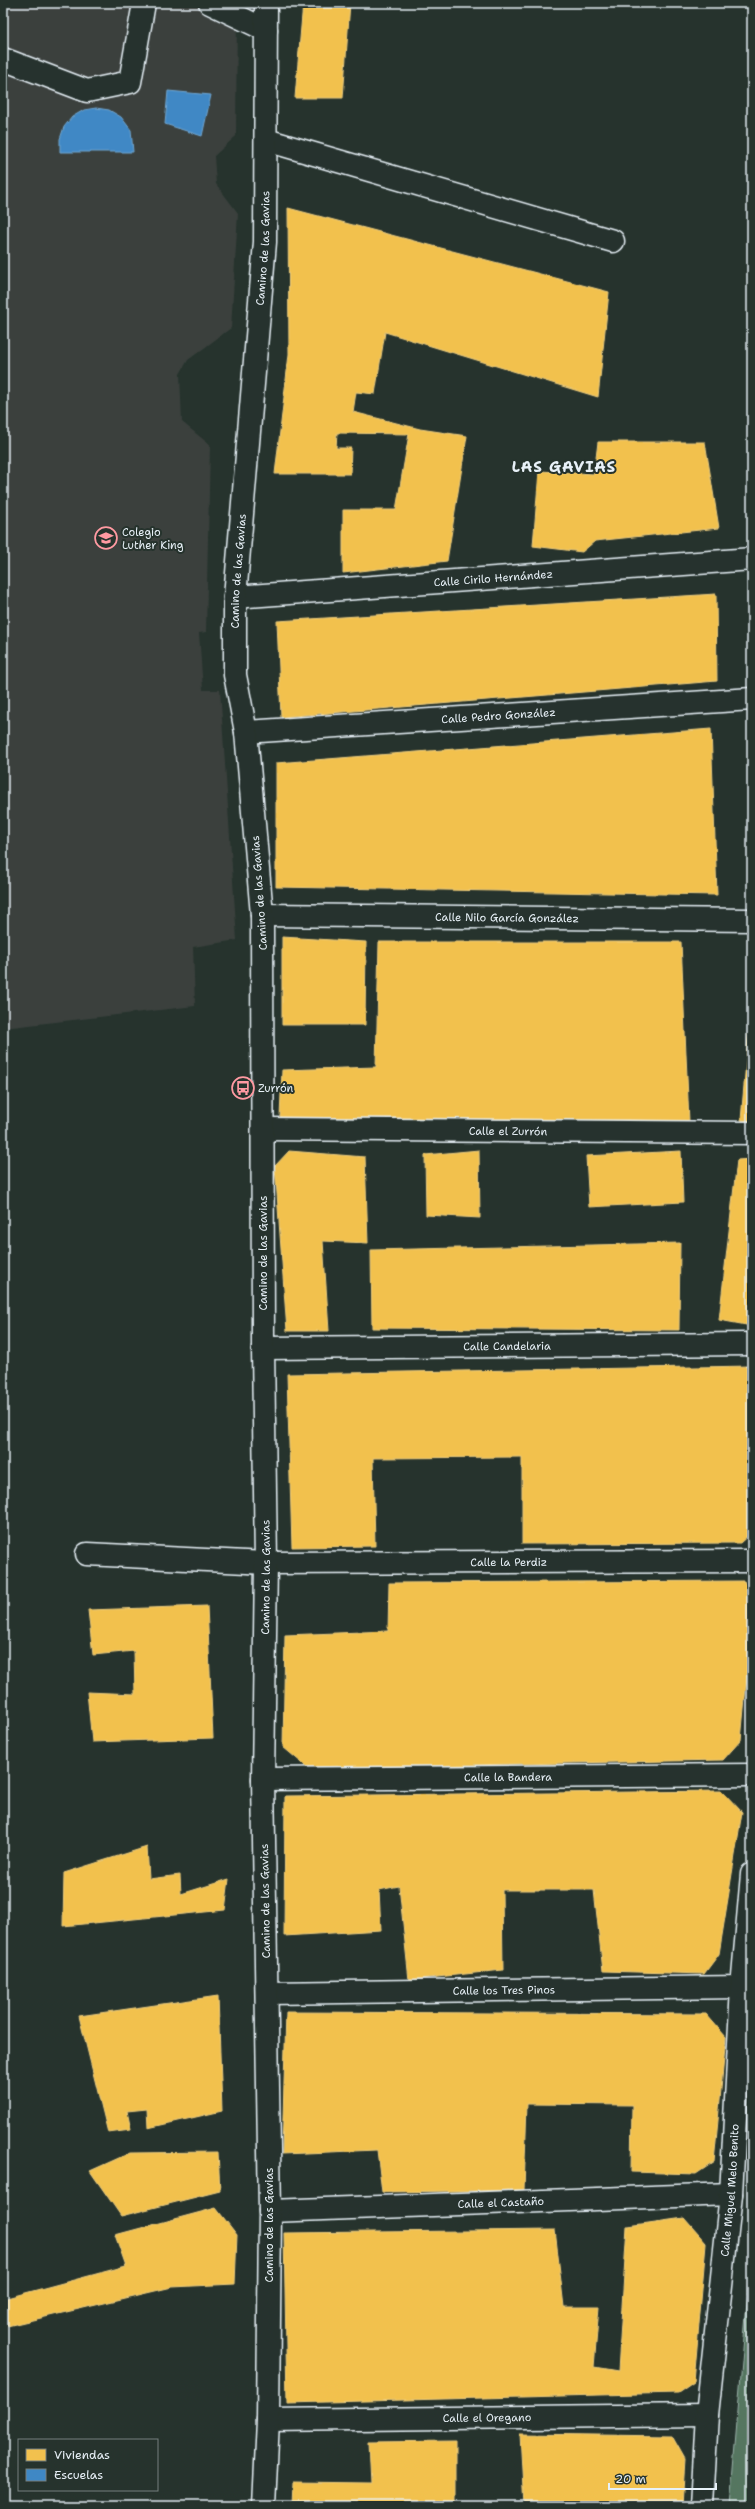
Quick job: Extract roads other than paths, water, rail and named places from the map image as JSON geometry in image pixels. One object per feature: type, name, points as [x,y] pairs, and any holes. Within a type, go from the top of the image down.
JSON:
[{"type":"street","points":[[3,59],[87,91],[130,82],[144,3]]},
{"type":"street","points":[[210,3],[266,30]]},
{"type":"street","name":"Camino de las Gavias","points":[[264,2506],[268,2420],[270,2211],[263,1779],[266,1563],[263,1348],[264,1129],[262,915],[246,732],[235,675],[235,597],[265,242],[266,3]]},
{"type":"street","points":[[266,140],[613,241]]},
{"type":"street","name":"Calle Cirilo Hernández","points":[[235,597],[752,559]]},
{"type":"street","name":"Calle Pedro González","points":[[246,732],[752,699]]},
{"type":"street","name":"Calle Nilo García González","points":[[262,915],[752,920]]},
{"type":"street","name":"Calle el Zurrón","points":[[264,1129],[752,1133]]},
{"type":"street","name":"Calle Candelaria","points":[[263,1348],[752,1344]]},
{"type":"street","name":"Calle la Perdiz","points":[[87,1554],[266,1563],[752,1561]]},
{"type":"street","name":"Calle la Bandera","points":[[263,1779],[752,1775]]},
{"type":"street","name":"Calle Miguel Melo Benito","points":[[702,2506],[707,2415],[732,2194],[742,1987],[752,1874]]},
{"type":"street","name":"Calle los Tres Pinos","points":[[267,1993],[742,1987]]},
{"type":"street","name":"Calle el Castaño","points":[[270,2211],[732,2194]]},
{"type":"street","name":"Calle el Oregano","points":[[268,2420],[707,2415]]},
{"type":"place","name":"Colegio Luther King","points":[[106,538]]},
{"type":"place","name":"Zurrón","points":[[243,1088]]},
{"type":"district","name":"LAS GAVIAS","points":[[564,467]]}]
